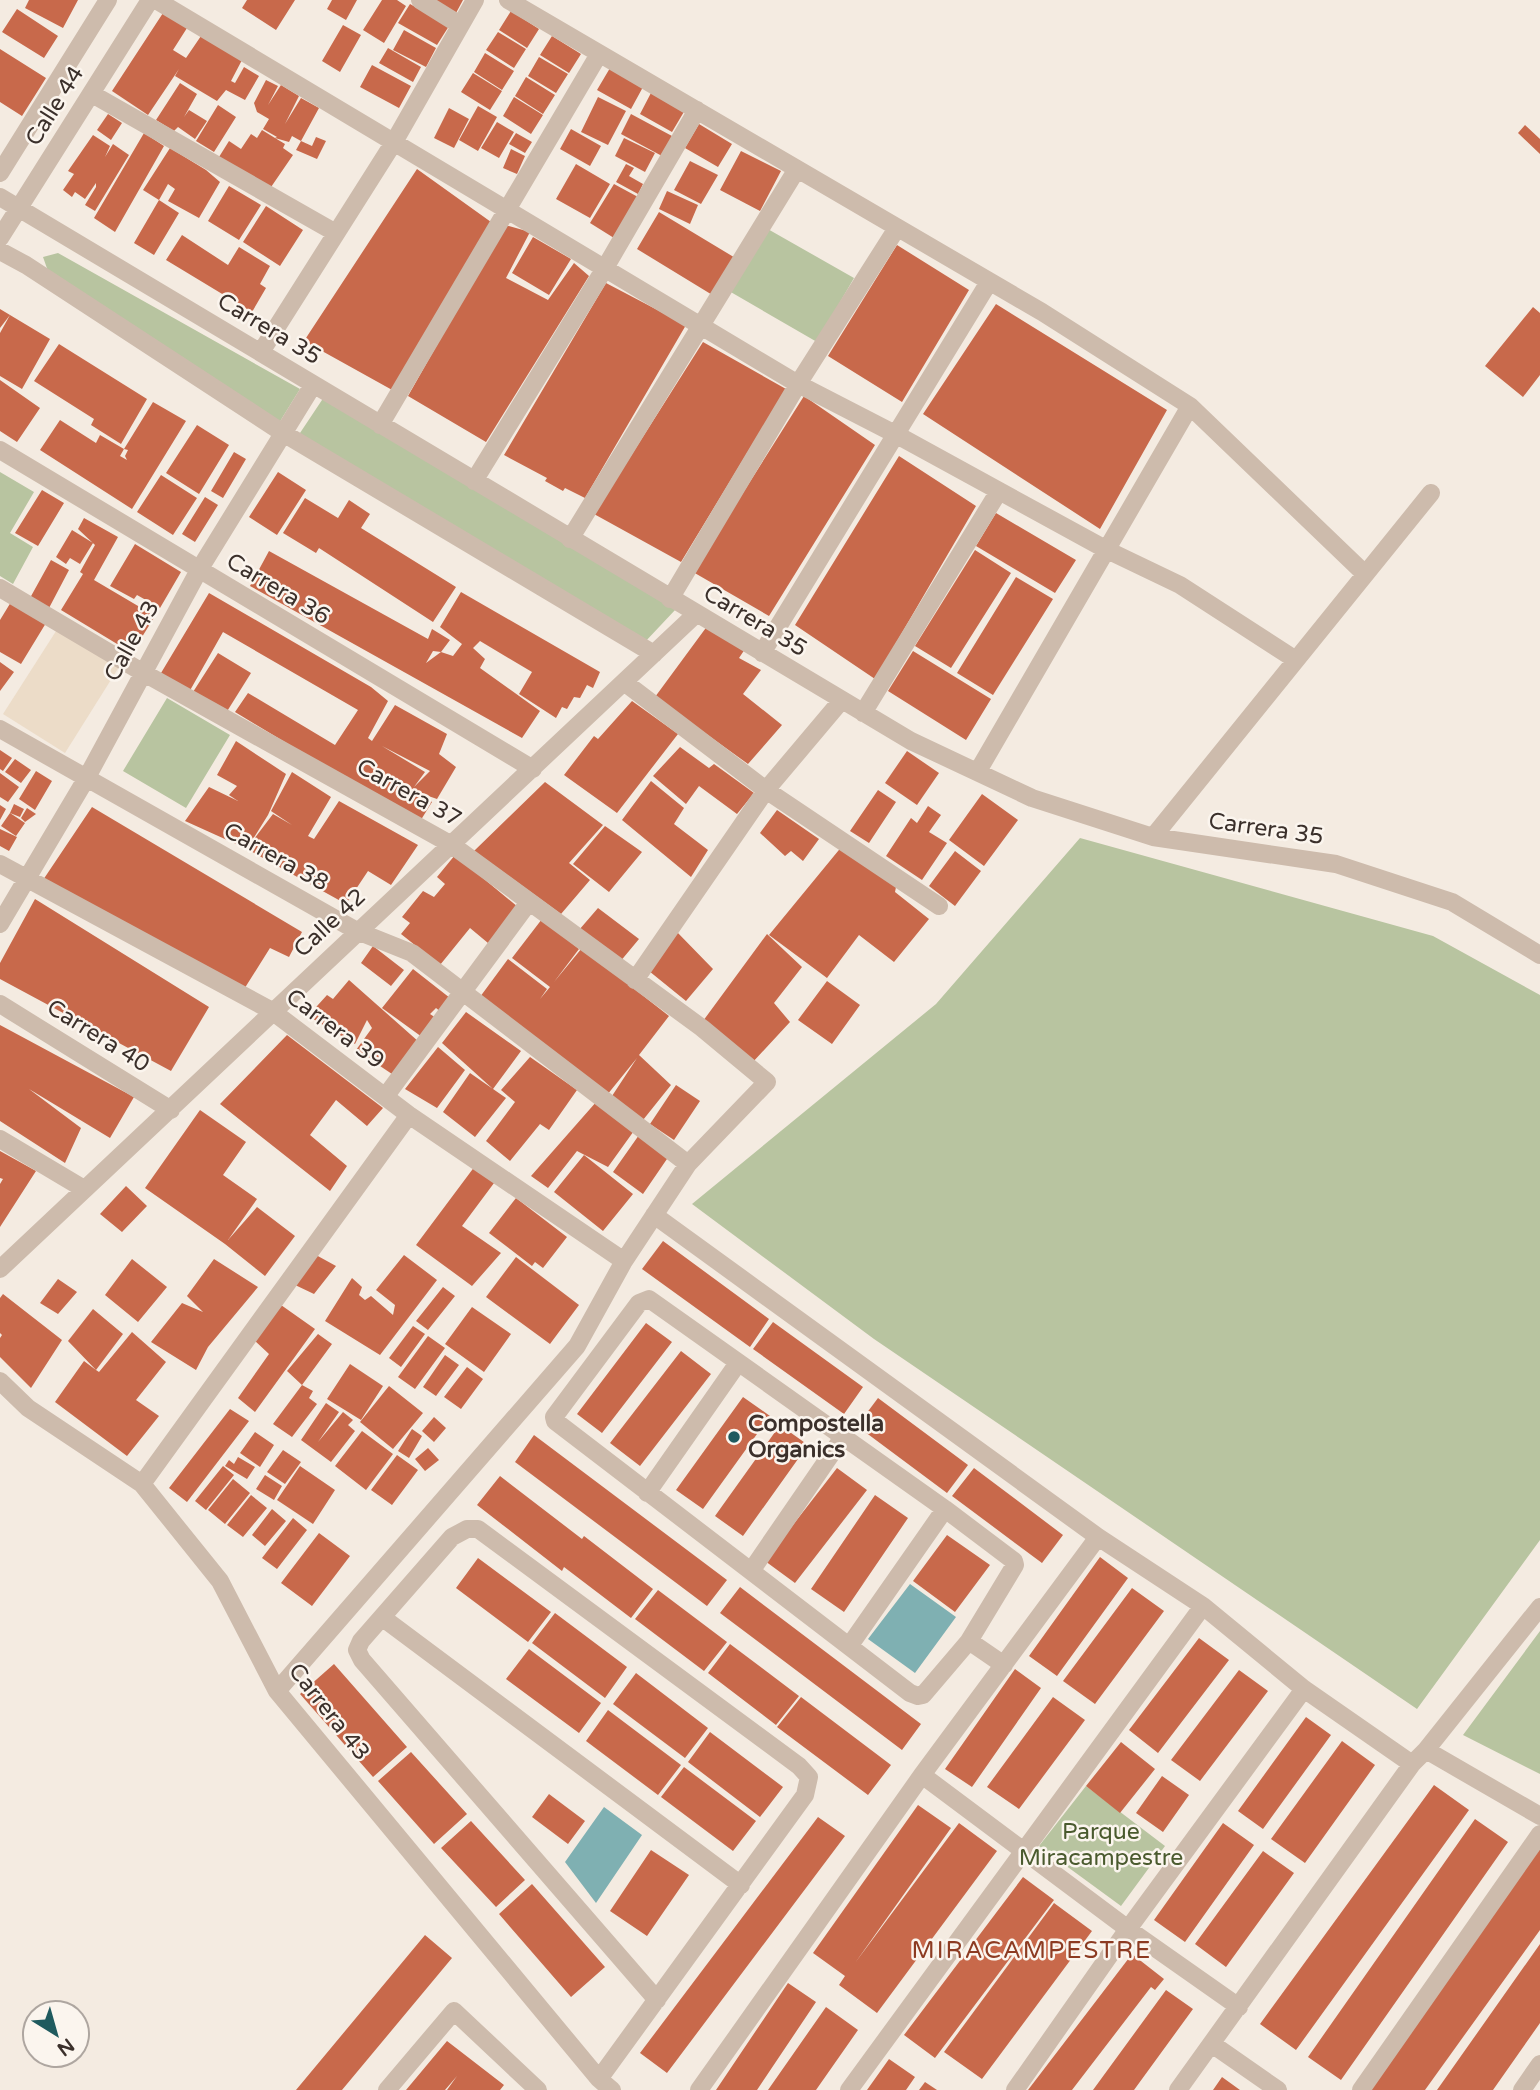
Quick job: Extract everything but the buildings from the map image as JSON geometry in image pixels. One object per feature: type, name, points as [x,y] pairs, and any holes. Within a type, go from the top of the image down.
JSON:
[{"type":"street","name":"Calle 44","points":[[0,173],[108,0]]},
{"type":"street","name":"Calle 44","points":[[0,238],[150,0]]},
{"type":"street","points":[[156,0],[798,384],[1107,550],[1180,585],[1296,660]]},
{"type":"street","points":[[420,0],[460,25]]},
{"type":"street","points":[[261,352],[394,142],[475,0]]},
{"type":"street","points":[[508,0],[1042,312],[1190,406],[1365,574]]},
{"type":"street","points":[[380,425],[600,54]]},
{"type":"street","points":[[92,94],[336,233]]},
{"type":"street","points":[[474,481],[605,268],[697,110]]},
{"type":"street","points":[[570,539],[797,169]]},
{"type":"street","name":"Carrera 35","points":[[0,197],[911,741],[1032,798],[1153,837],[1336,864],[1452,902],[1540,955]]},
{"type":"street","points":[[670,599],[798,384],[897,229]]},
{"type":"street","points":[[0,251],[26,265],[284,433],[654,654]]},
{"type":"street","points":[[762,653],[989,282]]},
{"type":"street","name":"Calle 43","points":[[0,924],[86,779],[199,570],[313,385]]},
{"type":"street","points":[[978,771],[1190,406]]},
{"type":"street","name":"Carrera 36","points":[[0,450],[533,769]]},
{"type":"street","points":[[863,713],[999,491]]},
{"type":"street","points":[[1153,837],[1431,493]]},
{"type":"street","name":"Carrera 37","points":[[0,588],[142,672],[452,845],[702,1028],[767,1082],[688,1164]]},
{"type":"street","name":"Calle 42","points":[[0,1269],[696,614]]},
{"type":"street","points":[[624,682],[766,790],[939,906]]},
{"type":"street","points":[[635,980],[766,790],[841,701]]},
{"type":"street","name":"Carrera 38","points":[[0,729],[357,931],[412,953],[688,1164]]},
{"type":"street","name":"Carrera 39","points":[[0,864],[272,1012],[409,1115],[624,1261]]},
{"type":"street","points":[[385,1097],[529,902]]},
{"type":"street","name":"Carrera 40","points":[[0,1004],[171,1110]]},
{"type":"street","points":[[142,1484],[409,1115]]},
{"type":"street","points":[[0,1139],[84,1189]]},
{"type":"street","points":[[277,1691],[577,1346],[624,1261],[688,1164]]},
{"type":"street","points":[[654,1215],[1098,1537],[1203,1606],[1304,1689],[1412,1764]]},
{"type":"street","points":[[649,1300],[843,1437],[1011,1558],[1015,1565],[969,1641],[923,1695],[911,1693],[647,1493],[555,1421],[554,1417],[639,1303],[649,1300]]},
{"type":"street","points":[[647,1493],[738,1363]]},
{"type":"street","name":"Carrera 43","points":[[0,1381],[28,1408],[142,1484],[220,1581],[277,1691],[605,2084]]},
{"type":"street","points":[[751,1571],[843,1437]]},
{"type":"street","points":[[850,1645],[945,1509]]},
{"type":"street","points":[[605,2084],[657,2000],[805,1795],[809,1777],[799,1766],[478,1529],[467,1530],[452,1537],[361,1641],[357,1650],[362,1660],[657,2000]]},
{"type":"street","points":[[699,2090],[922,1775],[1098,1537]]},
{"type":"street","points":[[849,2090],[1203,1606]]},
{"type":"street","points":[[1178,2090],[1412,1764],[1540,1607]]},
{"type":"street","points":[[383,1618],[741,1885]]},
{"type":"street","points":[[969,1641],[1004,1665]]},
{"type":"street","points":[[1015,2090],[1128,1929],[1304,1689]]},
{"type":"street","points":[[1426,1750],[1540,1816]]},
{"type":"street","points":[[922,1775],[1128,1929],[1239,2007]]},
{"type":"street","points":[[1361,2090],[1540,1834]]},
{"type":"street","points":[[387,2090],[454,2011],[538,2090]]},
{"type":"street","points":[[1212,2044],[1278,2090]]},
{"type":"street","points":[[1522,2090],[1540,2064]]},
{"type":"green space","points":[[766,228],[854,278],[817,342],[729,291]]},
{"type":"green space","points":[[58,253],[300,389],[279,423],[49,274],[43,257]]},
{"type":"green space","points":[[324,397],[676,609],[644,643],[298,436]]},
{"type":"green space","points":[[0,472],[34,492],[10,533],[33,547],[13,584],[0,576]]},
{"type":"green space","points":[[167,698],[230,735],[186,808],[123,771]]},
{"type":"green space","points":[[1080,838],[1433,936],[1540,995],[1540,1540],[1417,1709],[874,1339],[692,1204],[936,1004]]},
{"type":"green space","points":[[1540,1631],[1540,1774],[1463,1735]]},
{"type":"green space","name":"Parque Miracampestre","points":[[1086,1786],[1165,1846],[1121,1906],[1039,1846]]},
{"type":"shaded area","points":[[58,628],[119,667],[65,753],[3,714]]},
{"type":"water","points":[[910,1584],[956,1617],[915,1673],[868,1639]]},
{"type":"water","points":[[604,1807],[642,1835],[596,1903],[565,1862]]},
{"type":"place","name":"Compostella Organics","points":[[734,1437]]},
{"type":"district","name":"MIRACAMPESTRE","points":[[1032,1950]]}]
